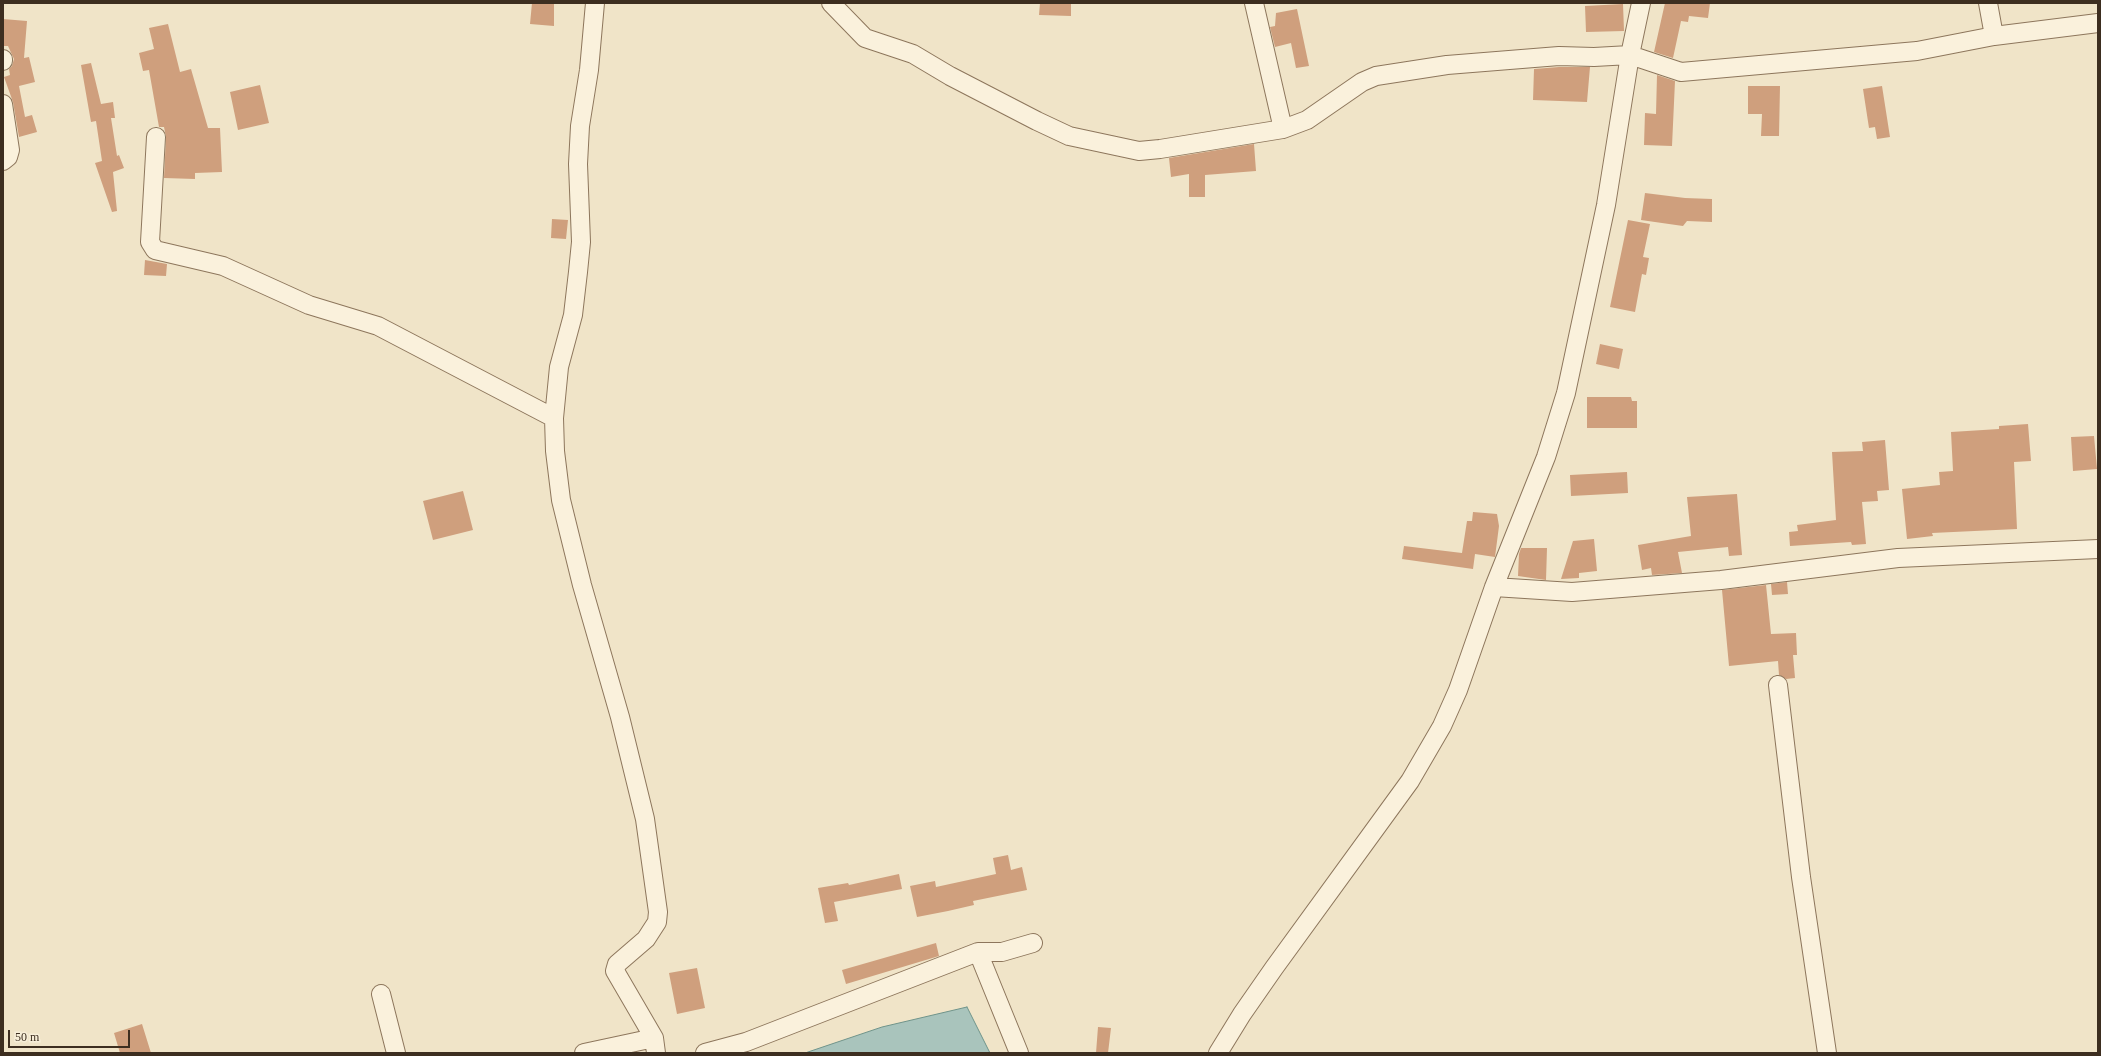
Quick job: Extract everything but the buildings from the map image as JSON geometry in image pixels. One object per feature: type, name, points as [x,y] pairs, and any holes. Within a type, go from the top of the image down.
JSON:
[{"type":"street","points":[[584,1053],[655,1045],[615,971],[617,964],[646,940],[654,929],[658,912],[645,819],[620,717],[582,585],[561,500],[555,451],[554,418],[559,367],[573,315],[578,272],[580,242],[578,164],[580,126],[589,70],[595,3]]},
{"type":"street","points":[[831,3],[865,38],[913,54],[963,83],[1069,136],[1139,151],[1283,129],[1306,120],[1362,82],[1376,76],[1462,64],[1559,56],[1594,57],[1630,55],[1681,72],[1917,51],[1994,36],[2098,24]]},
{"type":"street","points":[[1254,3],[1283,129]]},
{"type":"street","points":[[1218,1053],[1242,1014],[1410,781],[1433,743],[1458,690],[1494,587],[1546,457],[1566,393],[1606,205],[1630,55],[1641,3]]},
{"type":"street","points":[[1988,3],[1994,36]]},
{"type":"street","points":[[3,104],[10,150],[8,157],[3,161]]},
{"type":"street","points":[[156,137],[150,242],[155,250],[223,266],[309,306],[378,326],[554,418]]},
{"type":"street","points":[[1494,587],[1572,592],[1721,580],[1898,558],[2098,549]]},
{"type":"street","points":[[1778,685],[1801,877],[1827,1053]]},
{"type":"street","points":[[705,1053],[746,1042],[978,952],[1002,952],[1033,943]]},
{"type":"street","points":[[978,952],[1019,1053]]},
{"type":"street","points":[[381,994],[396,1053]]},
{"type":"water","points":[[967,1007],[990,1053],[805,1053],[882,1027]]}]
